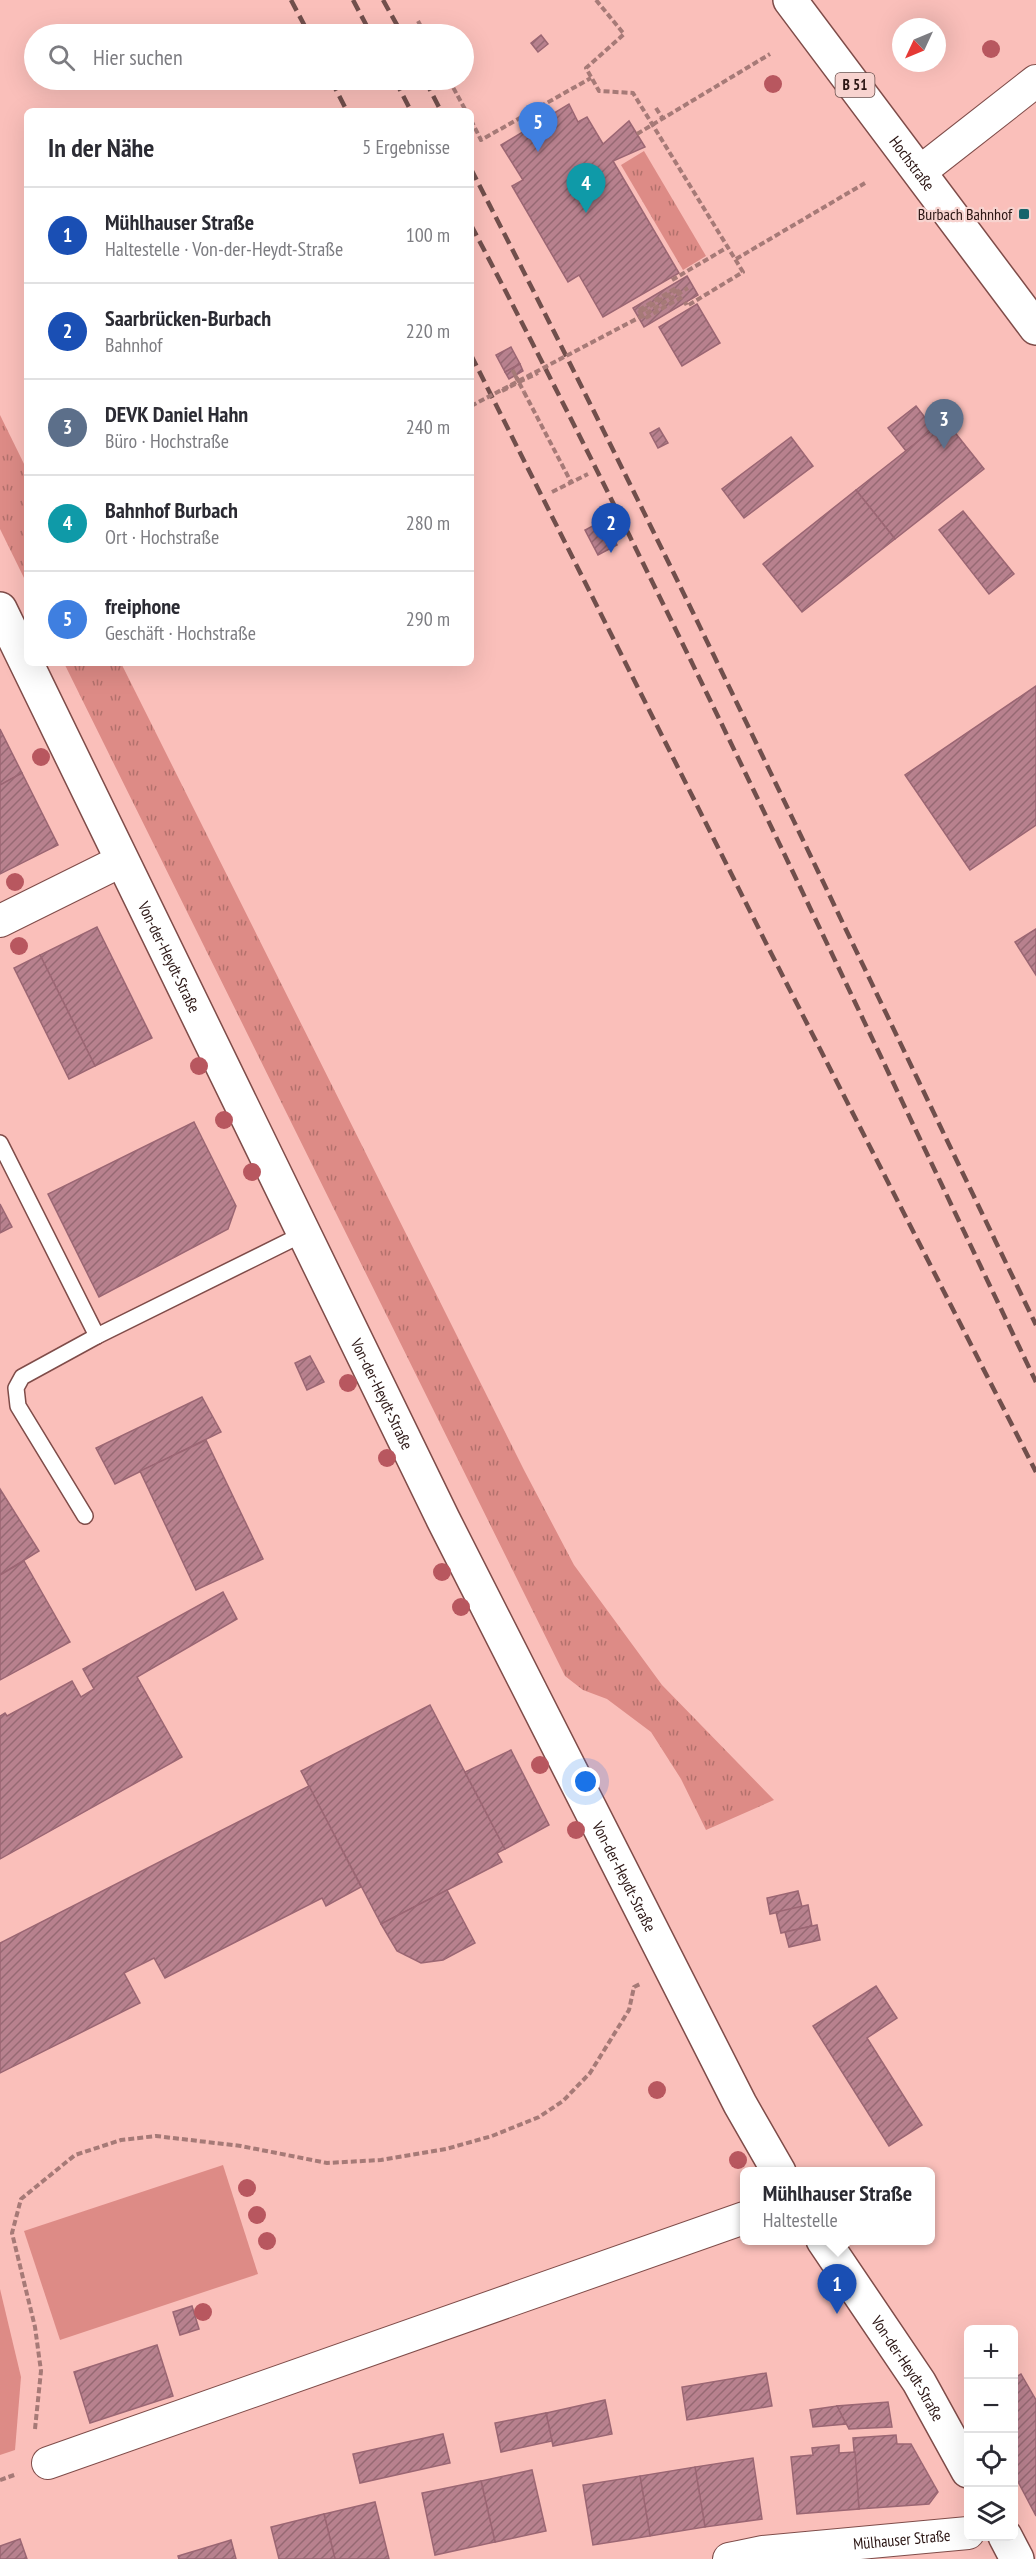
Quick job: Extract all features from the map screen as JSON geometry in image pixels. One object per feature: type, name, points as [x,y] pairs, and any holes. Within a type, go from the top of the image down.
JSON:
[{"type":"main road","name":"Hochstraße","points":[[790,0],[921,171],[1036,328]]},
{"type":"main road","name":"Von-der-Heydt-Straße","points":[[0,609],[24,659]]},
{"type":"main road","name":"Von-der-Heydt-Straße","points":[[27,666],[443,1519],[740,2104],[776,2167]]},
{"type":"main road","name":"Von-der-Heydt-Straße","points":[[826,2245],[919,2382],[964,2462]]},
{"type":"main road","points":[[1008,2541],[1017,2559]]},
{"type":"street","points":[[921,171],[1036,81]]},
{"type":"street","points":[[0,921],[121,861]]},
{"type":"street","points":[[48,2463],[740,2219]]},
{"type":"street","name":"Mülhauser Straße","points":[[729,2559],[763,2552],[964,2533]]},
{"type":"lane","points":[[0,1143],[97,1336]]},
{"type":"lane","points":[[85,1516],[18,1406],[16,1388],[22,1377],[97,1336],[303,1234]]},
{"type":"path","points":[[596,0],[624,34],[586,68],[591,78],[599,91],[633,93],[743,272],[687,306],[685,302]]},
{"type":"path","points":[[637,134],[770,54]]},
{"type":"path","points":[[474,125],[482,140],[591,78]]},
{"type":"path","points":[[454,90],[464,108]]},
{"type":"path","points":[[656,108],[663,119]]},
{"type":"path","points":[[736,260],[865,183]]},
{"type":"path","points":[[672,281],[728,247]]},
{"type":"path","points":[[642,316],[639,310],[676,288],[682,297],[645,319],[640,312],[677,290]]},
{"type":"path","points":[[502,391],[642,316],[688,288]]},
{"type":"path","points":[[512,369],[571,482]]},
{"type":"path","points":[[474,404],[538,373]]},
{"type":"path","points":[[515,375],[519,382]]},
{"type":"path","points":[[552,492],[588,474]]},
{"type":"path","points":[[34,2434],[38,2414],[40,2371],[35,2327],[12,2233],[21,2199],[75,2154],[122,2140],[156,2136],[241,2145],[327,2163],[381,2160],[446,2149],[492,2136],[539,2117],[563,2101],[590,2073],[629,2010],[634,1987]]},
{"type":"green space","points":[[644,151],[706,256],[683,270],[621,165]]},
{"type":"green space","points":[[0,415],[24,464],[24,578],[0,529]]},
{"type":"green space","points":[[65,666],[122,666],[524,1470],[574,1565],[662,1685],[774,1800],[706,1830],[681,1779],[651,1732],[607,1699],[583,1690],[565,1676]]},
{"type":"green space","points":[[223,2165],[258,2274],[60,2340],[24,2231]]},
{"type":"green space","points":[[0,2289],[21,2377],[15,2450],[0,2455]]},
{"type":"building","points":[[541,35],[548,44],[538,52],[531,43]]},
{"type":"building","points":[[569,104],[578,122],[587,117],[603,144],[629,121],[645,147],[613,161],[679,273],[603,317],[579,275],[568,282],[512,186],[523,180],[501,145]]},
{"type":"building","points":[[687,276],[698,295],[644,327],[633,308]]},
{"type":"building","points":[[697,304],[720,343],[682,366],[659,327]]},
{"type":"building","points":[[511,347],[520,364],[505,372],[496,355]]},
{"type":"building","points":[[520,364],[523,371],[509,379],[505,372]]},
{"type":"building","points":[[916,406],[934,429],[906,451],[888,428]]},
{"type":"building","points":[[945,420],[984,469],[895,539],[856,490]]},
{"type":"building","points":[[659,428],[668,443],[658,448],[650,433]]},
{"type":"building","points":[[791,437],[813,466],[744,518],[722,489]]},
{"type":"building","points":[[856,490],[895,539],[802,612],[763,564]]},
{"type":"building","points":[[963,511],[1014,574],[989,594],[939,530]]},
{"type":"building","points":[[604,520],[617,545],[598,555],[585,530]]},
{"type":"building","points":[[1036,686],[1036,825],[970,870],[905,775]]},
{"type":"building","points":[[0,729],[22,773],[0,785]]},
{"type":"building","points":[[22,773],[58,845],[0,874],[0,785]]},
{"type":"building","points":[[97,927],[152,1038],[95,1066],[40,955]]},
{"type":"building","points":[[1036,929],[1036,975],[1015,942]]},
{"type":"building","points":[[40,955],[95,1066],[69,1079],[14,968]]},
{"type":"building","points":[[194,1122],[236,1206],[228,1229],[99,1297],[48,1194]]},
{"type":"building","points":[[0,1204],[12,1227],[0,1233]]},
{"type":"building","points":[[310,1356],[324,1382],[307,1390],[295,1363]]},
{"type":"building","points":[[202,1397],[221,1432],[115,1484],[96,1448]]},
{"type":"building","points":[[206,1440],[263,1559],[196,1590],[140,1471]]},
{"type":"building","points":[[0,1489],[39,1551],[0,1575]]},
{"type":"building","points":[[24,1561],[70,1642],[0,1680],[0,1575]]},
{"type":"building","points":[[223,1592],[237,1619],[137,1677],[182,1757],[0,1859],[0,1716],[5,1713],[7,1716],[72,1681],[81,1697],[94,1689],[83,1669]]},
{"type":"building","points":[[430,1705],[505,1849],[497,1853],[502,1862],[381,1924],[301,1771]]},
{"type":"building","points":[[511,1750],[549,1825],[505,1849],[465,1772]]},
{"type":"building","points":[[309,1786],[361,1887],[326,1906],[322,1898],[165,1978],[154,1958],[124,1973],[140,2003],[0,2073],[0,1943]]},
{"type":"building","points":[[447,1890],[475,1943],[443,1960],[421,1963],[397,1951],[381,1924]]},
{"type":"building","points":[[798,1891],[802,1907],[770,1914],[767,1898]]},
{"type":"building","points":[[808,1905],[812,1926],[781,1933],[776,1912]]},
{"type":"building","points":[[817,1925],[820,1940],[789,1947],[785,1932]]},
{"type":"building","points":[[876,1986],[897,2018],[867,2038],[922,2125],[889,2146],[813,2026]]},
{"type":"building","points":[[192,2306],[199,2329],[180,2335],[173,2312]]},
{"type":"building","points":[[157,2345],[173,2396],[90,2423],[74,2372]]},
{"type":"building","points":[[766,2373],[772,2406],[687,2420],[682,2387]]},
{"type":"building","points":[[1021,2374],[1036,2400],[1036,2516],[1018,2482],[1018,2376]]},
{"type":"building","points":[[605,2400],[612,2434],[553,2446],[546,2413]]},
{"type":"building","points":[[888,2402],[892,2427],[849,2429],[837,2406]]},
{"type":"building","points":[[837,2406],[846,2424],[813,2427],[810,2410]]},
{"type":"building","points":[[546,2413],[552,2441],[501,2452],[495,2423]]},
{"type":"building","points":[[443,2434],[450,2463],[360,2483],[353,2454]]},
{"type":"building","points":[[896,2435],[897,2444],[911,2444],[938,2492],[929,2504],[859,2509],[853,2438]]},
{"type":"building","points":[[839,2445],[839,2453],[855,2452],[859,2509],[797,2514],[791,2457],[813,2455],[812,2448]]},
{"type":"building","points":[[753,2458],[762,2519],[705,2527],[695,2467]]},
{"type":"building","points":[[695,2467],[705,2527],[650,2536],[640,2476]]},
{"type":"building","points":[[532,2470],[546,2531],[495,2542],[481,2481]]},
{"type":"building","points":[[640,2476],[650,2536],[593,2545],[583,2485]]},
{"type":"building","points":[[481,2481],[495,2542],[435,2555],[422,2493]]},
{"type":"building","points":[[375,2502],[389,2559],[335,2559],[324,2514]]},
{"type":"building","points":[[324,2514],[335,2559],[279,2559],[271,2527]]},
{"type":"building","points":[[20,2539],[27,2559],[0,2559],[0,2546]]},
{"type":"building","points":[[231,2540],[236,2559],[179,2559],[178,2556]]},
{"type":"railway","points":[[291,0],[304,24]]},
{"type":"railway","points":[[353,0],[366,24]]},
{"type":"railway","points":[[383,0],[396,24]]},
{"type":"railway","points":[[336,90],[345,108]]},
{"type":"railway","points":[[400,90],[409,108]]},
{"type":"railway","points":[[430,90],[439,108]]},
{"type":"railway","points":[[474,175],[687,600],[1036,1325]]},
{"type":"railway","points":[[474,231],[689,656],[1036,1382]]},
{"type":"railway","points":[[474,361],[770,951],[1036,1472]]},
{"type":"place","name":"freiphone","points":[[538,152]]},
{"type":"place","name":"Bahnhof Burbach","points":[[586,213]]},
{"type":"place","name":"Burbach Bahnhof","points":[[1024,214]]},
{"type":"place","name":"DEVK Daniel Hahn","points":[[944,449]]},
{"type":"place","name":"Saarbrücken-Burbach","points":[[611,553]]},
{"type":"place","name":"Mühlhauser Straße","points":[[837,2314]]}]
